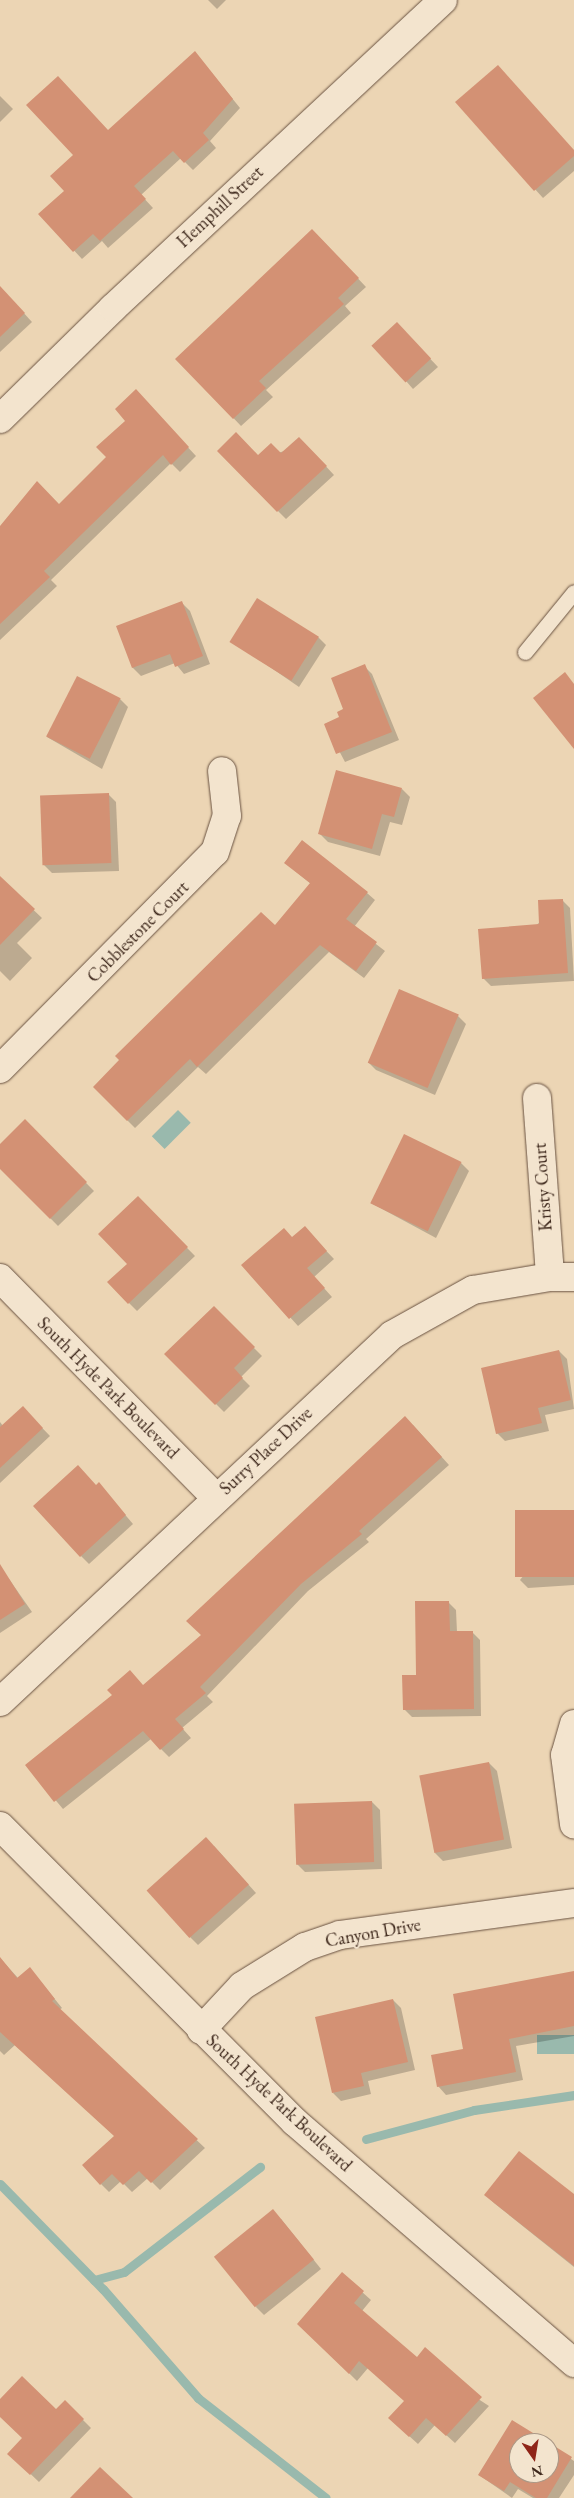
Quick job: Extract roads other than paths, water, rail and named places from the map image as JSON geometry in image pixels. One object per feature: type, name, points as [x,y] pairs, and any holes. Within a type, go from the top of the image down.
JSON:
[{"type":"street","name":"Hemphill Street","points":[[0,419],[120,301],[443,0]]},
{"type":"street","name":"Cobblestone Court","points":[[0,1069],[215,852],[227,816],[222,771]]},
{"type":"street","name":"Kristy Court","points":[[536,1098],[562,1277]]},
{"type":"street","name":"Surry Place Drive","points":[[0,1702],[392,1335],[474,1290],[562,1277]]},
{"type":"street","name":"South Hyde Park Boulevard","points":[[0,1278],[216,1498]]},
{"type":"street","points":[[574,1724],[565,1755],[574,1824]]},
{"type":"street","name":"South Hyde Park Boulevard","points":[[0,1826],[201,2030],[331,2154],[574,2363]]},
{"type":"street","name":"Canyon Drive","points":[[201,2030],[242,1986],[304,1947],[340,1935],[574,1903]]},
{"type":"lane","points":[[525,652],[574,592]]},
{"type":"waterway","points":[[366,2139],[474,2110],[574,2095]]},
{"type":"waterway","points":[[94,2280],[124,2272],[260,2167]]},
{"type":"waterway","points":[[0,2184],[103,2289],[198,2398],[326,2498]]}]
